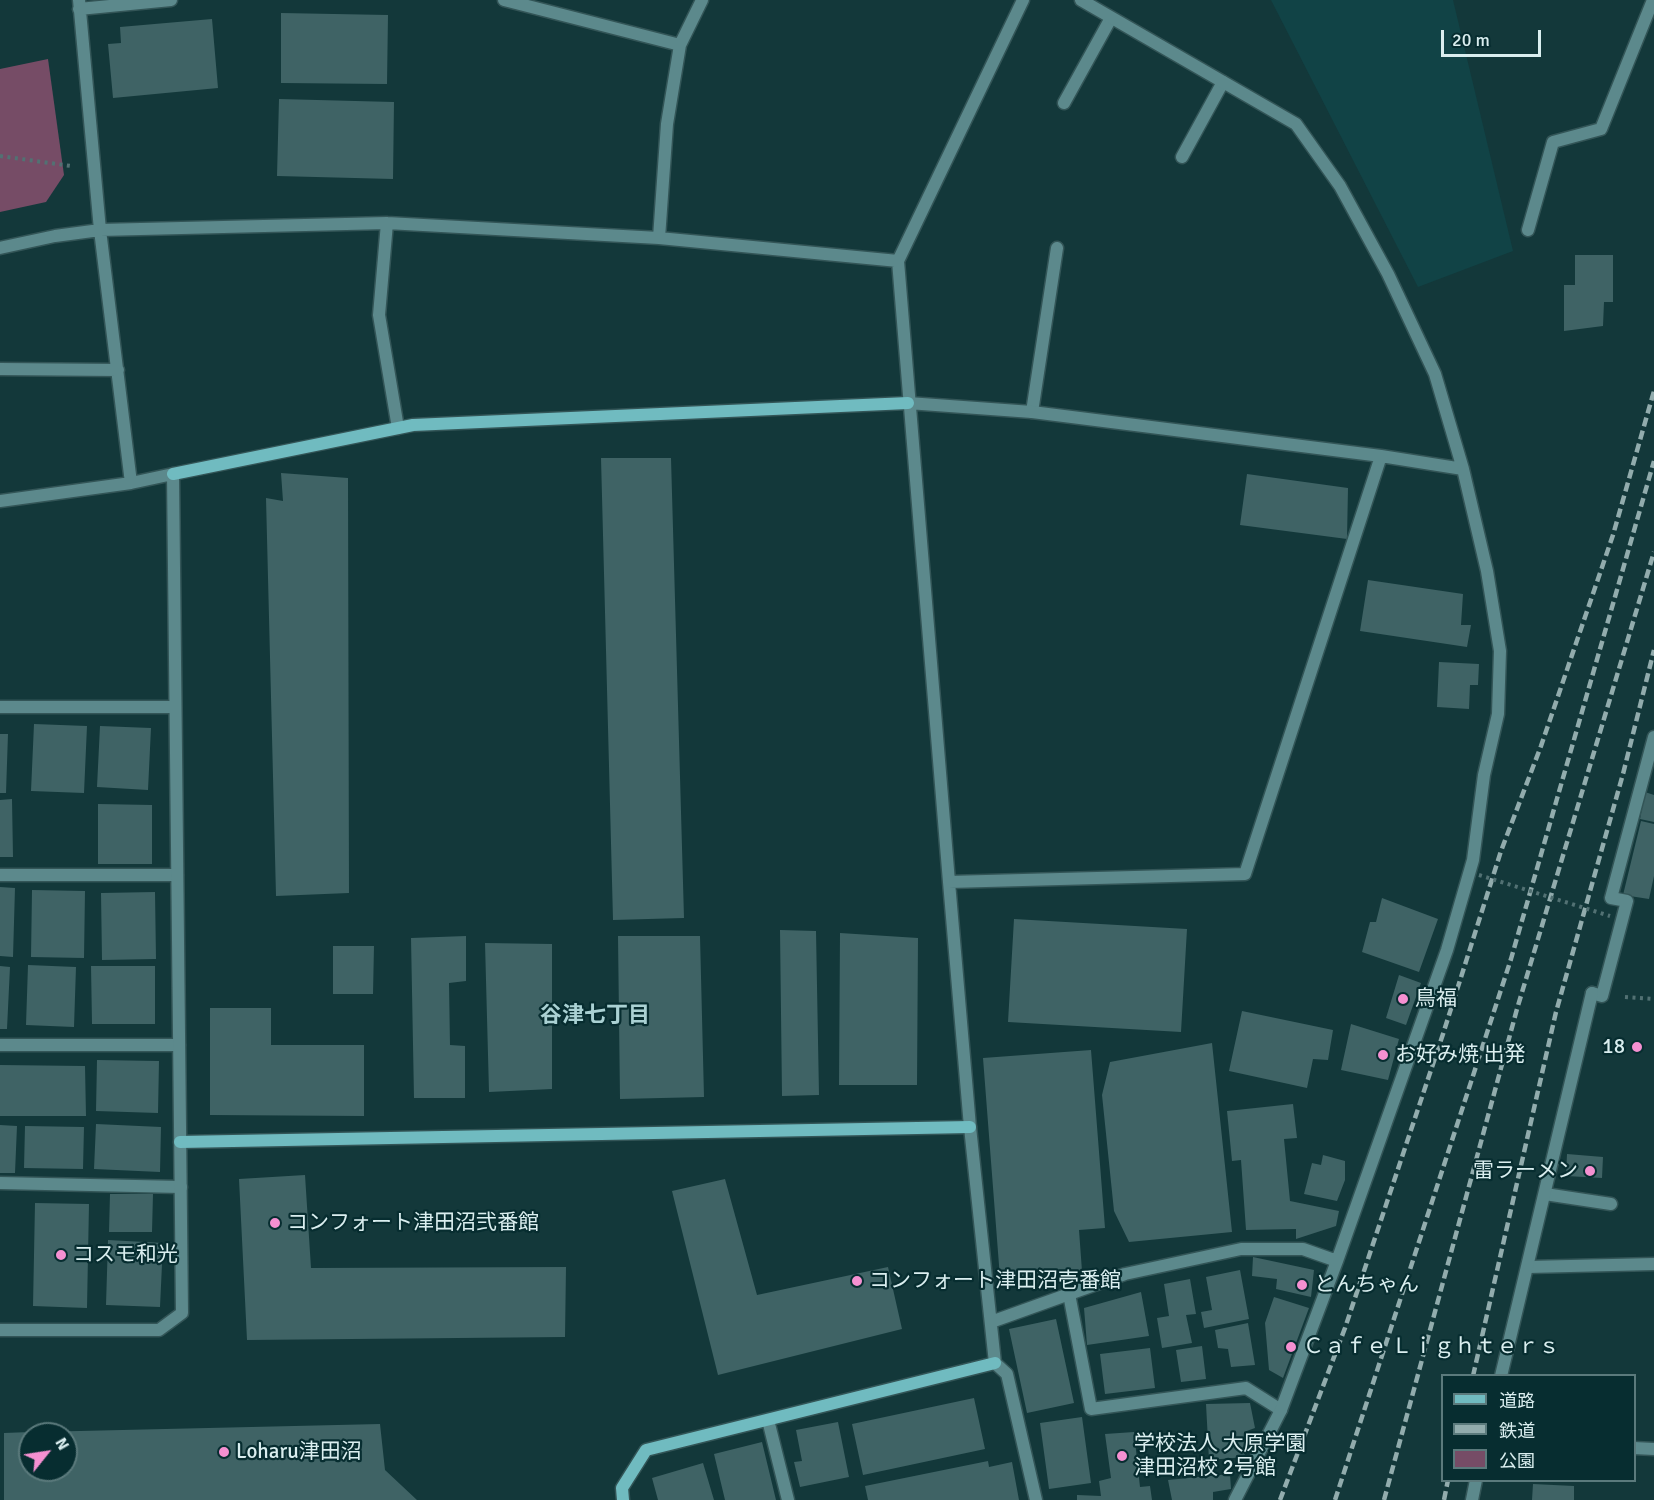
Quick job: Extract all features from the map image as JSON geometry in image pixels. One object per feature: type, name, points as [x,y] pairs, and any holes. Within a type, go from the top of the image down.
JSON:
[{"type":"street","points":[[131,483],[100,230],[79,4],[171,0]]},
{"type":"street","points":[[504,0],[680,45]]},
{"type":"street","points":[[659,238],[667,124],[680,45],[702,0]]},
{"type":"street","points":[[1023,0],[898,261],[970,1127],[995,1363],[1006,1374],[1036,1500]]},
{"type":"street","points":[[1081,0],[1296,124],[1340,186],[1389,274],[1435,374],[1463,468],[1487,572],[1500,651],[1498,714],[1484,775],[1473,860],[1447,950],[1337,1261],[1281,1410],[1235,1500]]},
{"type":"street","points":[[1528,230],[1552,142],[1601,129],[1653,0]]},
{"type":"street","points":[[1064,103],[1112,18]]},
{"type":"street","points":[[1182,157],[1223,82]]},
{"type":"street","points":[[0,248],[55,236],[100,230],[387,223],[659,238],[898,261]]},
{"type":"street","points":[[387,223],[379,315],[398,428]]},
{"type":"street","points":[[1032,412],[1057,248]]},
{"type":"street","points":[[0,369],[117,370]]},
{"type":"street","points":[[0,501],[131,483],[425,424],[908,403],[1032,412],[1463,468]]},
{"type":"street","points":[[949,882],[1245,874],[1381,456]]},
{"type":"street","points":[[0,1330],[159,1330],[182,1313],[172,474]]},
{"type":"street","points":[[0,707],[176,707]]},
{"type":"street","points":[[1501,1374],[1592,993],[1602,996],[1627,901],[1611,898],[1654,737]]},
{"type":"street","points":[[0,875],[177,875]]},
{"type":"street","points":[[0,1045],[179,1045]]},
{"type":"street","points":[[180,1142],[970,1127]]},
{"type":"street","points":[[0,1183],[180,1187]]},
{"type":"street","points":[[1545,1194],[1611,1204]]},
{"type":"street","points":[[991,1322],[1125,1274],[1241,1249],[1303,1249],[1337,1261]]},
{"type":"street","points":[[1527,1267],[1654,1264]]},
{"type":"street","points":[[1069,1294],[1091,1409],[1246,1388],[1281,1410]]},
{"type":"street","points":[[623,1500],[622,1488],[646,1450],[995,1363]]},
{"type":"street","points":[[768,1420],[788,1500]]},
{"type":"street","points":[[1636,1448],[1654,1449]]},
{"type":"street","points":[[1472,1500],[1476,1482]]},
{"type":"path","points":[[0,156],[81,167]]},
{"type":"path","points":[[1479,876],[1610,916]]},
{"type":"shaded area","points":[[1271,0],[1453,0],[1513,251],[1418,287]]},
{"type":"green space","points":[[48,59],[64,175],[46,202],[0,212],[0,69]]},
{"type":"building","points":[[281,13],[388,15],[387,84],[281,83]]},
{"type":"building","points":[[212,19],[218,88],[113,98],[108,44],[121,43],[120,27]]},
{"type":"building","points":[[279,99],[394,102],[393,179],[277,176]]},
{"type":"building","points":[[1575,255],[1613,255],[1613,302],[1604,302],[1603,326],[1564,331],[1564,285],[1575,285]]},
{"type":"building","points":[[601,458],[671,458],[684,918],[613,920]]},
{"type":"building","points":[[281,473],[348,478],[349,893],[276,896],[266,498],[283,501]]},
{"type":"building","points":[[1247,474],[1348,488],[1347,539],[1240,525]]},
{"type":"building","points":[[1368,580],[1463,594],[1461,625],[1471,625],[1467,647],[1360,631]]},
{"type":"building","points":[[1439,662],[1479,664],[1478,685],[1470,685],[1469,709],[1437,707]]},
{"type":"building","points":[[34,724],[87,726],[84,793],[31,791]]},
{"type":"building","points":[[100,726],[151,728],[148,790],[97,787]]},
{"type":"building","points":[[0,734],[8,734],[6,793],[0,793]]},
{"type":"building","points":[[1645,792],[1654,795],[1654,822],[1640,819]]},
{"type":"building","points":[[12,799],[13,857],[0,857],[0,800]]},
{"type":"building","points":[[98,804],[152,805],[152,864],[98,864]]},
{"type":"building","points":[[1641,821],[1654,824],[1654,876],[1649,899],[1623,895]]},
{"type":"building","points":[[0,887],[15,888],[13,957],[0,956]]},
{"type":"building","points":[[32,890],[85,891],[84,958],[31,957]]},
{"type":"building","points":[[155,892],[156,959],[102,960],[101,893]]},
{"type":"building","points":[[1382,898],[1438,919],[1419,972],[1362,952],[1370,922],[1376,922]]},
{"type":"building","points":[[1014,919],[1187,929],[1181,1032],[1008,1022]]},
{"type":"building","points":[[780,930],[816,931],[819,1095],[782,1096]]},
{"type":"building","points":[[840,933],[918,938],[917,1085],[839,1085]]},
{"type":"building","points":[[466,936],[466,981],[449,983],[450,1045],[465,1046],[465,1098],[414,1098],[411,938]]},
{"type":"building","points":[[618,936],[700,936],[704,1097],[620,1099]]},
{"type":"building","points":[[485,943],[552,944],[552,1089],[489,1092]]},
{"type":"building","points":[[333,946],[374,946],[373,994],[333,994]]},
{"type":"building","points":[[28,965],[76,967],[74,1027],[26,1025]]},
{"type":"building","points":[[0,966],[10,967],[7,1029],[0,1029]]},
{"type":"building","points":[[91,966],[155,966],[155,1024],[92,1024]]},
{"type":"building","points":[[1399,975],[1421,983],[1406,1025],[1386,1018]]},
{"type":"building","points":[[210,1008],[271,1008],[271,1045],[364,1045],[364,1116],[210,1115]]},
{"type":"building","points":[[1242,1011],[1333,1030],[1328,1060],[1313,1059],[1307,1088],[1229,1071]]},
{"type":"building","points":[[1351,1024],[1399,1039],[1388,1080],[1341,1070]]},
{"type":"building","points":[[1212,1043],[1232,1232],[1129,1242],[1114,1211],[1102,1095],[1110,1062]]},
{"type":"building","points":[[1091,1050],[1105,1228],[1079,1230],[1082,1271],[1000,1278],[983,1058]]},
{"type":"building","points":[[97,1060],[159,1061],[158,1113],[96,1111]]},
{"type":"building","points":[[0,1065],[85,1066],[86,1116],[0,1116]]},
{"type":"building","points":[[1293,1104],[1297,1138],[1284,1139],[1290,1201],[1339,1211],[1336,1226],[1296,1239],[1296,1229],[1246,1230],[1241,1160],[1232,1161],[1227,1111]]},
{"type":"building","points":[[96,1124],[161,1127],[160,1172],[94,1169]]},
{"type":"building","points":[[0,1125],[17,1126],[15,1173],[0,1173]]},
{"type":"building","points":[[25,1126],[84,1127],[83,1169],[24,1168]]},
{"type":"building","points":[[1567,1154],[1603,1157],[1602,1178],[1566,1176]]},
{"type":"building","points":[[1323,1155],[1345,1161],[1345,1180],[1337,1201],[1304,1194],[1312,1163],[1321,1165]]},
{"type":"building","name":"コンフォート津田沼弐番館","points":[[305,1175],[311,1268],[566,1267],[565,1337],[247,1340],[239,1179]]},
{"type":"building","name":"コンフォート津田沼壱番館","points":[[725,1179],[757,1295],[888,1267],[902,1329],[718,1375],[672,1191]]},
{"type":"building","points":[[110,1194],[153,1194],[152,1232],[109,1232]]},
{"type":"building","name":"コスモ和光","points":[[35,1203],[89,1204],[87,1308],[33,1306]]},
{"type":"building","points":[[108,1240],[163,1243],[160,1307],[106,1305]]},
{"type":"building","points":[[1253,1257],[1314,1270],[1311,1297],[1276,1289],[1277,1279],[1252,1276]]},
{"type":"building","points":[[1240,1270],[1249,1319],[1204,1328],[1201,1312],[1212,1310],[1206,1277]]},
{"type":"building","points":[[1190,1279],[1196,1314],[1186,1315],[1192,1343],[1162,1348],[1157,1318],[1169,1316],[1164,1284]]},
{"type":"building","points":[[1141,1292],[1149,1336],[1087,1345],[1084,1308]]},
{"type":"building","points":[[1274,1297],[1309,1308],[1283,1378],[1269,1370],[1265,1323]]},
{"type":"building","points":[[1056,1319],[1074,1403],[1027,1413],[1009,1329]]},
{"type":"building","points":[[1248,1323],[1255,1365],[1231,1367],[1228,1349],[1218,1348],[1215,1330]]},
{"type":"building","points":[[1202,1346],[1206,1379],[1181,1382],[1176,1350]]},
{"type":"building","points":[[1150,1348],[1155,1388],[1105,1394],[1100,1354]]},
{"type":"building","points":[[974,1398],[985,1449],[863,1475],[852,1424]]},
{"type":"building","points":[[1250,1403],[1255,1428],[1244,1432],[1245,1457],[1209,1460],[1206,1404]]},
{"type":"building","points":[[1082,1417],[1091,1483],[1049,1489],[1040,1423]]},
{"type":"building","points":[[838,1422],[849,1477],[800,1487],[794,1462],[802,1461],[796,1430]]},
{"type":"building","name":"Loharu津田沼","points":[[380,1424],[385,1470],[417,1500],[4,1500],[4,1433],[18,1432],[18,1482],[78,1482],[78,1431]]},
{"type":"building","name":"学校法人 大原学園 津田沼校 2号館","points":[[1134,1432],[1140,1487],[1150,1486],[1152,1500],[1077,1500],[1077,1495],[1101,1496],[1099,1481],[1111,1478],[1105,1434]]},
{"type":"building","points":[[762,1442],[776,1500],[725,1500],[714,1454]]},
{"type":"building","points":[[988,1461],[989,1467],[1012,1462],[1019,1500],[868,1500],[865,1486]]},
{"type":"building","points":[[703,1463],[714,1500],[658,1500],[652,1478]]},
{"type":"building","points":[[1230,1474],[1231,1489],[1213,1492],[1213,1500],[1172,1500],[1168,1480]]},
{"type":"building","points":[[1533,1484],[1574,1486],[1574,1500],[1532,1500]]},
{"type":"railway","points":[[1280,1500],[1345,1328],[1501,851],[1541,746],[1613,535],[1654,391]]},
{"type":"railway","points":[[1335,1500],[1511,959],[1654,461]]},
{"type":"railway","points":[[1384,1500],[1517,1009],[1654,552]]},
{"type":"railway","points":[[1473,1374],[1556,1012],[1623,774],[1654,650]]},
{"type":"railway","points":[[1444,1500],[1448,1482]]},
{"type":"place","name":"鳥福","points":[[1403,999]]},
{"type":"place","name":"18","points":[[1637,1047]]},
{"type":"place","name":"お好み焼 出発","points":[[1383,1055]]},
{"type":"place","name":"雷ラーメン","points":[[1590,1171]]},
{"type":"place","name":"コンフォート津田沼弐番館","points":[[275,1223]]},
{"type":"place","name":"コスモ和光","points":[[61,1255]]},
{"type":"place","name":"コンフォート津田沼壱番館","points":[[857,1281]]},
{"type":"place","name":"とんちゃん","points":[[1302,1285]]},
{"type":"place","name":"Ｃａｆｅ Ｌｉｇｈｔｅｒｓ","points":[[1291,1347]]},
{"type":"place","name":"Loharu津田沼","points":[[224,1452]]},
{"type":"place","name":"学校法人 大原学園 津田沼校 2号館","points":[[1122,1456]]},
{"type":"district","name":"谷津七丁目","points":[[595,1016]]}]
